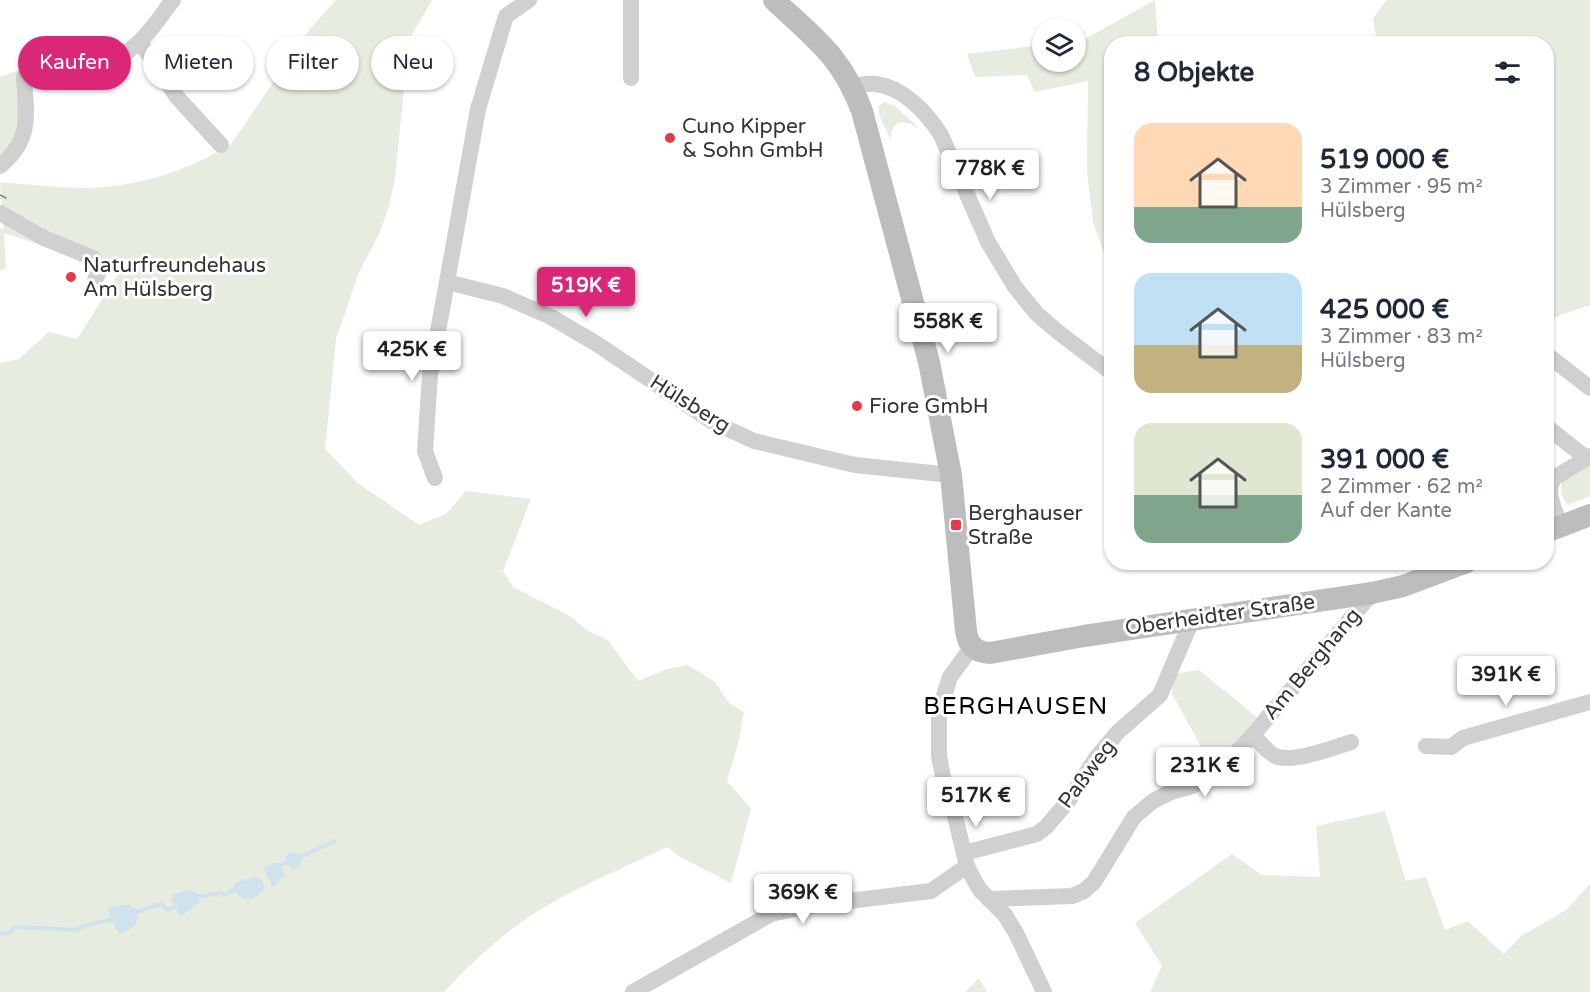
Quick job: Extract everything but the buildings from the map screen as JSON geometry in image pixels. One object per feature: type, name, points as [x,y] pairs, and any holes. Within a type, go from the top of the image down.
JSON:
[{"type":"street","points":[[0,166],[15,150],[25,133],[24,77],[28,72],[122,56],[140,42],[173,0]]},
{"type":"street","points":[[435,478],[425,450],[430,375],[478,109],[506,16],[528,0]]},
{"type":"street","points":[[631,0],[631,78]]},
{"type":"street","points":[[777,1],[827,50],[852,86],[862,111],[908,280],[929,362],[951,475],[967,636],[972,647],[950,677],[939,712],[939,756],[944,783],[966,860],[980,890],[1005,915],[1044,992]]},
{"type":"street","points":[[140,42],[177,97],[221,144]]},
{"type":"street","points":[[852,86],[873,83],[894,89],[932,122],[941,135],[988,242],[1015,287],[1027,303],[1051,326],[1104,367]]},
{"type":"street","points":[[0,213],[45,238],[93,258],[100,270],[95,280]]},
{"type":"street","name":"Hülsberg","points":[[447,282],[503,296],[551,317],[597,344],[713,422],[754,441],[855,465],[951,475]]},
{"type":"street","points":[[1554,360],[1590,388]]},
{"type":"street","points":[[1554,432],[1588,457],[1554,478]]},
{"type":"street","points":[[1554,529],[1590,515]]},
{"type":"street","name":"Oberheidter Straße","points":[[972,647],[977,651],[990,653],[1084,636],[1372,593],[1403,586],[1437,570]]},
{"type":"street","name":"Am Berghang","points":[[989,899],[1072,896],[1084,891],[1094,882],[1134,817],[1154,801],[1171,792],[1192,786],[1221,769],[1253,735],[1372,593]]},
{"type":"street","name":"Paßweg","points":[[633,992],[771,914],[808,906],[931,891],[966,860],[1036,834],[1046,827],[1069,801],[1096,758],[1118,732],[1160,695],[1192,620]]},
{"type":"street","points":[[1426,746],[1451,747],[1463,738],[1590,702]]},
{"type":"street","name":"Am Berghang","points":[[1253,735],[1277,757],[1319,753],[1351,742]]},
{"type":"shaded area","points":[[336,0],[432,0],[411,36],[371,36],[371,90],[404,90],[395,178],[388,210],[379,234],[359,272],[336,339],[325,449],[359,484],[419,525],[446,514],[466,491],[531,499],[503,571],[513,587],[570,616],[588,631],[608,640],[638,681],[667,669],[688,665],[715,682],[729,703],[744,712],[739,740],[727,781],[751,809],[731,883],[680,857],[667,847],[587,884],[530,916],[494,944],[444,992],[0,992],[0,363],[19,359],[49,332],[77,339],[120,271],[4,233],[6,268],[0,270],[0,227],[3,230],[0,182],[98,188],[158,177],[196,163],[231,144],[268,90],[359,90],[359,36],[305,36]]},
{"type":"shaded area","points":[[1155,0],[1158,36],[1104,36],[1104,253],[1093,222],[1087,172],[1088,81],[1035,92],[1027,75],[975,77],[967,54],[1032,46],[1032,72],[1086,72],[1086,38]]},
{"type":"shaded area","points":[[1386,0],[1590,0],[1590,305],[1554,318],[1554,36],[1376,36],[1373,19]]},
{"type":"shaded area","points":[[18,70],[18,90],[21,90],[20,132],[0,159],[0,77]]},
{"type":"shaded area","points":[[884,102],[895,106],[921,130],[911,124],[896,124],[891,133],[891,140],[880,117],[878,107]]},
{"type":"shaded area","points":[[1590,462],[1590,496],[1567,505],[1561,493],[1561,484],[1568,475]]},
{"type":"shaded area","points":[[1199,670],[1259,719],[1213,768],[1172,694],[1173,674]]},
{"type":"shaded area","points":[[1385,811],[1406,881],[1426,877],[1445,930],[1468,921],[1504,954],[1521,936],[1566,910],[1590,884],[1590,992],[1150,992],[1162,966],[1135,923],[1232,854],[1262,875],[1320,877],[1316,826]]},
{"type":"shaded area","points":[[979,978],[987,992],[965,992]]},
{"type":"water","points":[[291,852],[298,854],[302,862],[294,870],[285,857]]},
{"type":"water","points":[[278,862],[285,874],[275,886],[272,886],[263,867]]},
{"type":"water","points":[[256,876],[263,882],[265,889],[249,899],[237,894],[234,888],[235,883]]},
{"type":"water","points":[[188,890],[196,892],[199,896],[199,903],[180,917],[171,899],[172,895]]},
{"type":"water","points":[[129,904],[139,911],[138,919],[132,928],[121,933],[117,931],[108,911],[109,908]]},
{"type":"waterway","points":[[298,858],[335,841]]},
{"type":"waterway","points":[[277,869],[280,865],[291,861]]},
{"type":"waterway","points":[[196,897],[220,893],[224,895],[237,888]]},
{"type":"waterway","points":[[136,912],[161,904],[167,910],[178,905]]},
{"type":"waterway","points":[[0,934],[9,933],[16,927],[75,930],[115,919]]},
{"type":"tram line","points":[[0,195],[6,198]]},
{"type":"place","name":"Cuno Kipper & Sohn GmbH","points":[[670,138]]},
{"type":"place","name":"Naturfreundehaus Am Hülsberg","points":[[71,277]]},
{"type":"place","name":"Fiore GmbH","points":[[857,406]]},
{"type":"place","name":"Berghauser Straße","points":[[956,525]]},
{"type":"district","name":"BERGHAUSEN","points":[[1016,706]]}]
